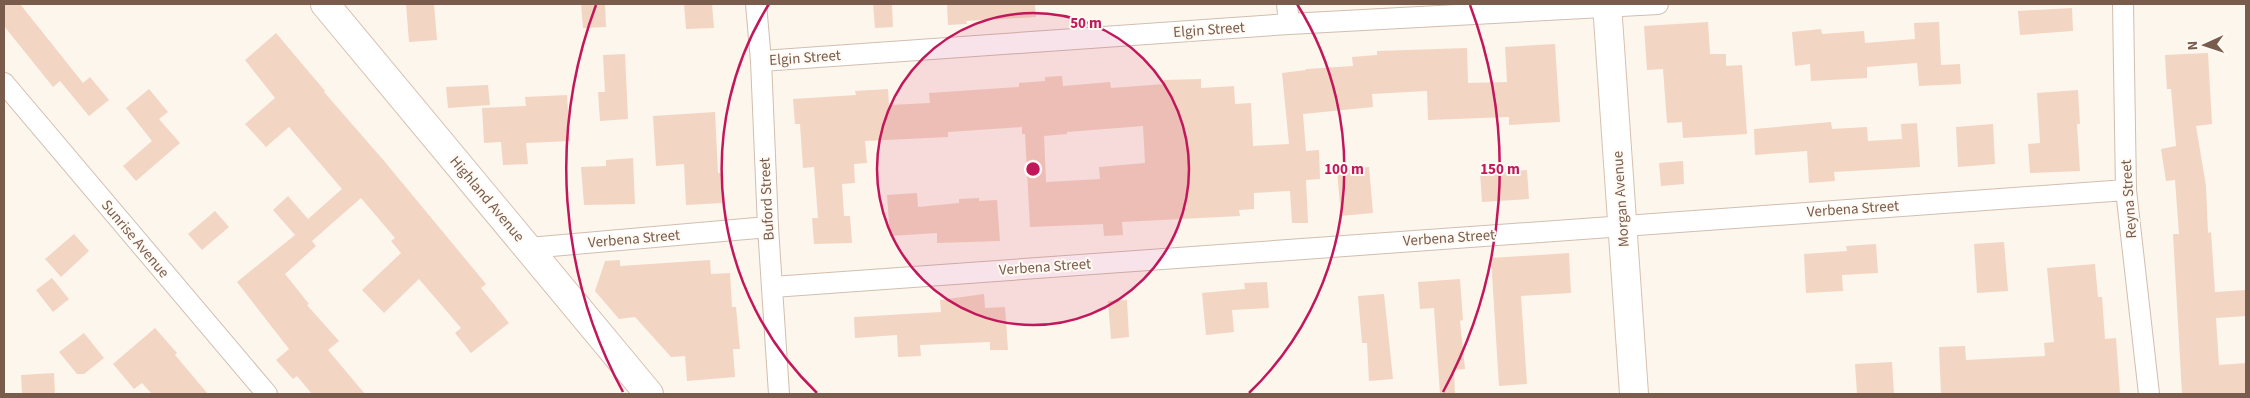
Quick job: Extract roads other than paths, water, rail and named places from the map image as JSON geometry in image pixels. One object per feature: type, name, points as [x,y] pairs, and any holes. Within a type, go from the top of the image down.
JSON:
[{"type":"street","name":"Highland Avenue","points":[[325,4],[649,394]]},
{"type":"street","name":"Buford Street","points":[[756,4],[761,61],[768,227],[779,394]]},
{"type":"street","points":[[1287,4],[1288,24]]},
{"type":"street","name":"Elgin Street","points":[[761,61],[1288,24],[1658,4]]},
{"type":"street","name":"Reyna Street","points":[[2123,4],[2126,190],[2149,394]]},
{"type":"street","name":"Morgan Avenue","points":[[1607,6],[1634,394]]},
{"type":"street","name":"Sunrise Avenue","points":[[4,83],[267,394]]},
{"type":"street","name":"Verbena Street","points":[[773,287],[2126,190]]},
{"type":"street","name":"Verbena Street","points":[[529,248],[768,227]]}]
